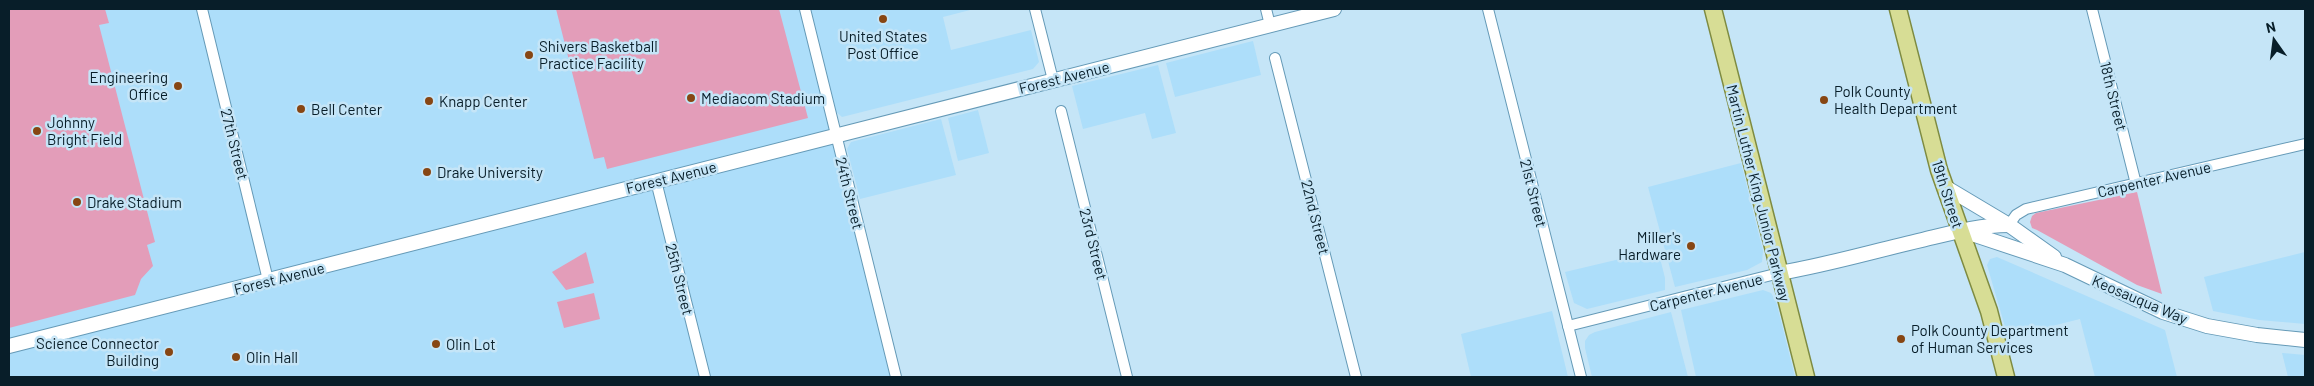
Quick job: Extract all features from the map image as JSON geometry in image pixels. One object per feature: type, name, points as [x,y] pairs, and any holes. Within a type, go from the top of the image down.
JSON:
[{"type":"main road","name":"Forest Avenue","points":[[9,346],[1334,9]]},
{"type":"main road","name":"Martin Luther King Junior Parkway","points":[[1712,9],[1806,377]]},
{"type":"main road","name":"19th Street","points":[[1898,9],[1937,161],[1990,311],[2006,377]]},
{"type":"main road","name":"Keosauqua Way","points":[[1947,188],[2009,224],[2065,265]]},
{"type":"main road","name":"Carpenter Avenue","points":[[1779,273],[1816,267],[1960,230],[1994,224],[2009,224]]},
{"type":"main road","name":"Keosauqua Way","points":[[1960,230],[2065,265],[2163,312],[2207,326],[2257,335],[2305,340]]},
{"type":"street","name":"27th Street","points":[[202,9],[268,280]]},
{"type":"street","name":"24th Street","points":[[804,9],[896,377]]},
{"type":"street","points":[[1035,9],[1053,80]]},
{"type":"street","points":[[1266,9],[1270,25]]},
{"type":"street","name":"21st Street","points":[[1488,9],[1581,377]]},
{"type":"street","name":"18th Street","points":[[2092,9],[2136,184]]},
{"type":"street","name":"22nd Street","points":[[1275,58],[1356,377]]},
{"type":"street","name":"23rd Street","points":[[1061,111],[1127,377]]},
{"type":"street","name":"Carpenter Avenue","points":[[2009,224],[2016,215],[2026,209],[2305,144]]},
{"type":"street","name":"25th Street","points":[[656,181],[705,377]]},
{"type":"street","name":"Carpenter Avenue","points":[[1568,326],[1779,273]]},
{"type":"shaded area","name":"Drake University","points":[[9,9],[805,9],[897,377],[9,377]]},
{"type":"shaded area","name":"Drake Stadium","points":[[9,9],[105,9],[109,23],[99,25],[155,242],[147,245],[153,266],[141,279],[135,295],[9,328]]},
{"type":"shaded area","name":"Mediacom Stadium","points":[[556,9],[779,9],[808,118],[607,169],[604,157],[594,159]]},
{"type":"shaded area","points":[[810,9],[974,9],[943,17],[951,50],[1031,30],[1039,62],[1033,69],[842,117],[835,111]]},
{"type":"shaded area","points":[[1253,41],[1261,75],[1175,97],[1166,63]]},
{"type":"shaded area","points":[[1158,65],[1176,133],[1152,139],[1145,113],[1083,129],[1072,86]]},
{"type":"shaded area","points":[[978,110],[989,153],[958,161],[948,118]]},
{"type":"shaded area","points":[[941,119],[956,175],[860,199],[847,149],[851,142]]},
{"type":"shaded area","points":[[1741,163],[1763,251],[1762,262],[1747,270],[1675,287],[1648,187]]},
{"type":"shaded area","points":[[2137,192],[2162,294],[2137,285],[2032,228],[2030,222],[2032,216],[2036,213]]},
{"type":"shaded area","points":[[1658,250],[1665,278],[1665,290],[1587,309],[1574,303],[1565,272]]},
{"type":"shaded area","points":[[586,252],[594,283],[566,290],[552,272]]},
{"type":"shaded area","points":[[2305,252],[2305,324],[2259,320],[2213,311],[2204,277]]},
{"type":"shaded area","points":[[1997,257],[2165,330],[2177,377],[2095,377],[2080,319],[2008,337],[1987,265],[1990,259]]},
{"type":"shaded area","points":[[1763,290],[1771,293],[1776,301],[1795,377],[1696,377],[1681,310]]},
{"type":"shaded area","points":[[594,293],[600,319],[564,328],[557,302]]},
{"type":"shaded area","points":[[1552,311],[1568,377],[1471,377],[1461,334]]},
{"type":"shaded area","points":[[1671,312],[1688,377],[1592,377],[1585,348],[1585,341],[1589,335]]},
{"type":"shaded area","points":[[2282,353],[2305,355],[2305,377],[2288,377]]},
{"type":"place","name":"United States Post Office","points":[[883,19]]},
{"type":"place","name":"Shivers Basketball Practice Facility","points":[[529,55]]},
{"type":"place","name":"Engineering Office","points":[[178,86]]},
{"type":"place","name":"Mediacom Stadium","points":[[691,98]]},
{"type":"place","name":"Polk County Health Department","points":[[1824,100]]},
{"type":"place","name":"Knapp Center","points":[[429,101]]},
{"type":"place","name":"Bell Center","points":[[301,109]]},
{"type":"place","name":"Johnny Bright Field","points":[[37,131]]},
{"type":"place","name":"Drake University","points":[[427,172]]},
{"type":"place","name":"Drake Stadium","points":[[77,202]]},
{"type":"place","name":"Miller's Hardware","points":[[1691,246]]},
{"type":"place","name":"Polk County Department of Human Services","points":[[1901,339]]},
{"type":"place","name":"Olin Lot","points":[[436,344]]},
{"type":"place","name":"Science Connector Building","points":[[169,352]]},
{"type":"place","name":"Olin Hall","points":[[236,357]]}]
